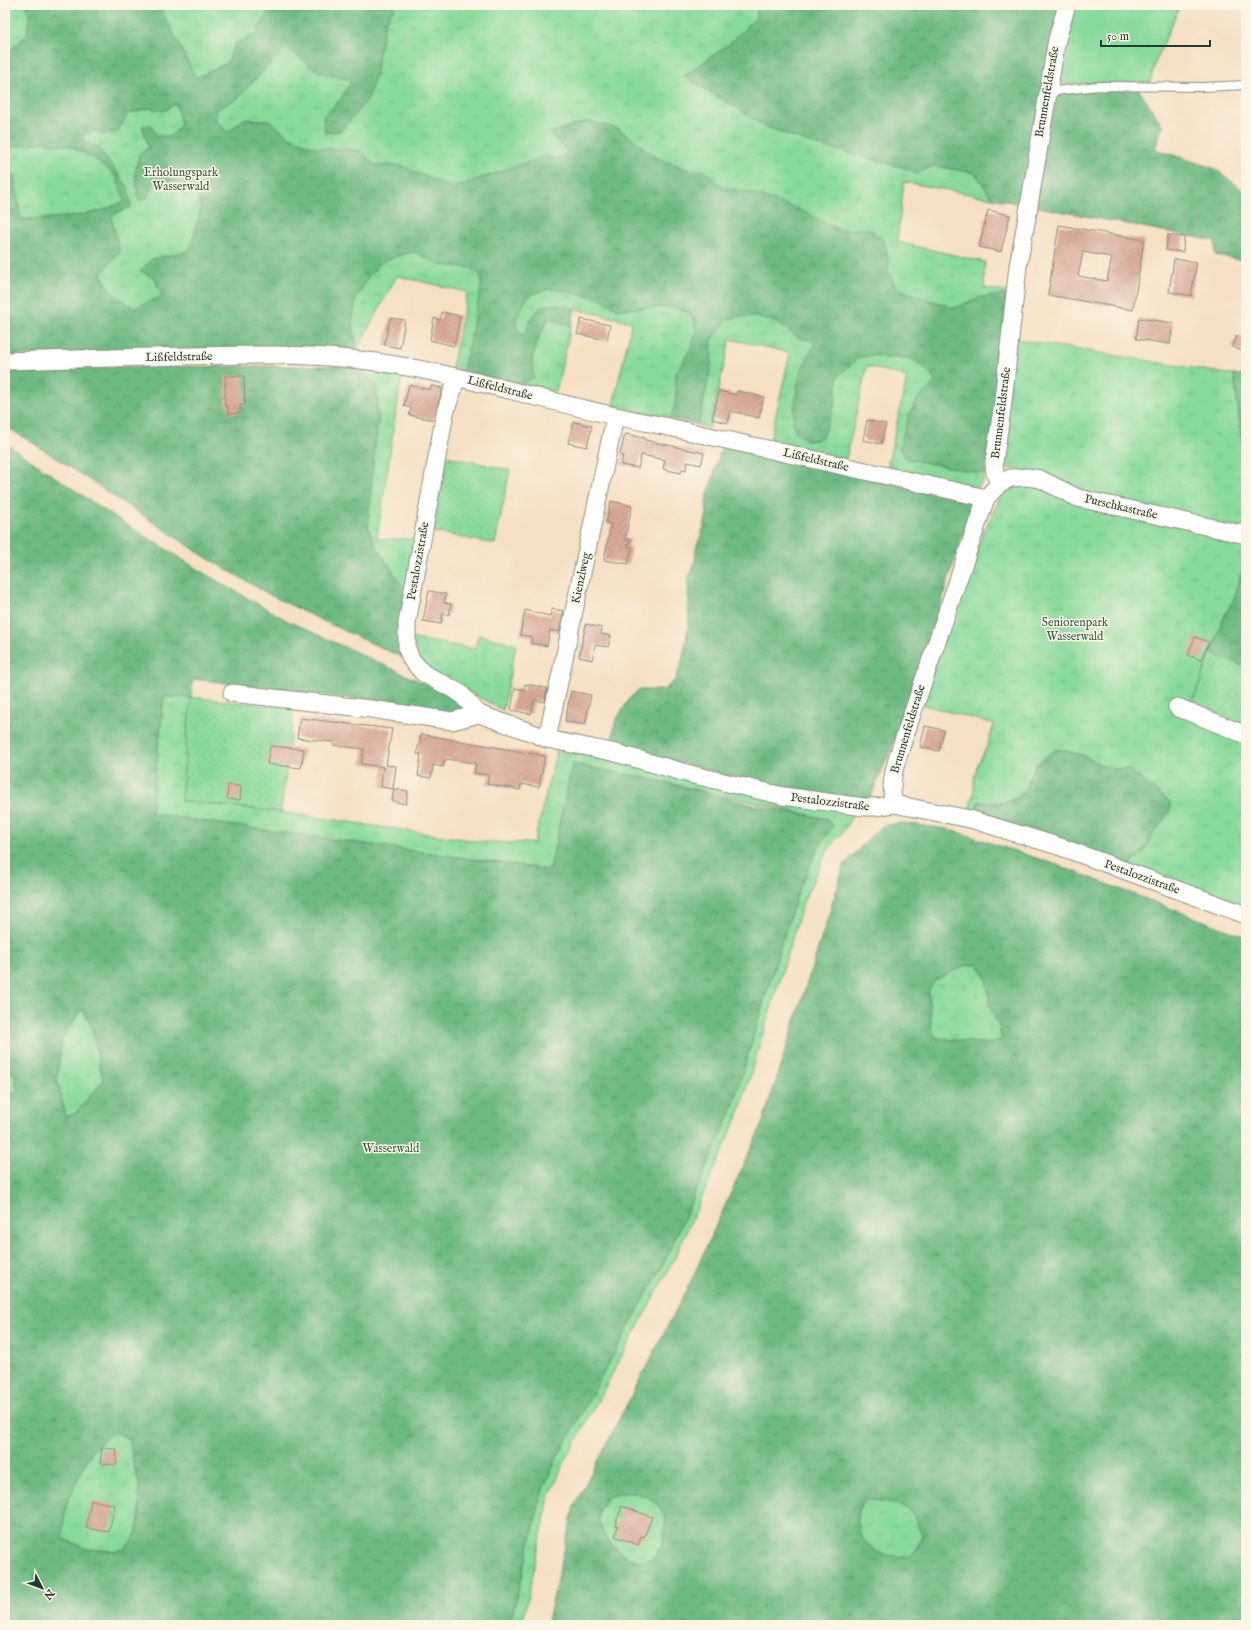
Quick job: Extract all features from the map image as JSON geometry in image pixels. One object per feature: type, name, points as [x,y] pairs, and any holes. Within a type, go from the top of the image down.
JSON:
[{"type":"street","name":"Brunnenfeldstraße","points":[[894,804],[891,794],[893,775],[938,634],[986,498],[1000,483],[995,474],[994,462],[1003,403],[1018,266],[1056,39],[1067,5]]},
{"type":"street","name":"Lißfeldstraße","points":[[5,360],[287,354],[352,359],[397,365],[457,377],[615,417],[654,424],[986,498]]},
{"type":"street","name":"Pestalozzistraße","points":[[457,377],[445,413],[436,461],[407,623],[407,649],[411,659],[423,672],[460,693],[479,714],[547,739],[612,752],[690,774],[783,796],[864,807],[877,807],[894,804],[970,819],[1004,828],[1061,847],[1246,915]]},
{"type":"street","name":"Kienzlweg","points":[[547,739],[615,417]]},
{"type":"street","name":"Purschkastraße","points":[[1000,483],[1011,478],[1027,477],[1040,480],[1078,498],[1246,535]]},
{"type":"street","points":[[232,693],[363,708],[452,721],[479,714]]},
{"type":"street","points":[[1177,707],[1246,735]]},
{"type":"lane","points":[[1047,92],[1098,86],[1203,87],[1246,85]]},
{"type":"green space","name":"Erholungspark Wasserwald","points":[[5,5],[1180,5],[1155,63],[1150,82],[1057,84],[1023,204],[904,182],[897,242],[985,262],[984,288],[1007,292],[994,430],[982,483],[978,488],[887,468],[907,377],[867,366],[846,459],[770,440],[790,353],[730,339],[710,428],[613,405],[632,322],[575,309],[556,392],[452,368],[467,292],[397,276],[357,349],[5,355]]},
{"type":"green space","points":[[26,5],[159,5],[196,78],[227,63],[235,44],[256,35],[269,10],[278,5],[396,5],[385,22],[376,71],[369,97],[341,131],[325,133],[323,117],[341,99],[351,80],[319,72],[285,47],[237,99],[216,109],[216,122],[228,132],[244,119],[269,120],[289,137],[317,148],[360,150],[375,165],[402,166],[452,188],[543,157],[559,158],[569,153],[549,133],[588,121],[619,129],[656,157],[686,169],[705,171],[723,188],[745,191],[800,210],[839,230],[869,229],[884,241],[888,257],[888,270],[897,289],[954,308],[982,297],[1006,294],[998,384],[985,474],[907,459],[899,449],[912,409],[920,396],[931,387],[935,381],[931,373],[919,363],[908,358],[887,358],[872,355],[858,358],[838,376],[835,404],[823,436],[813,441],[804,439],[793,427],[794,409],[801,370],[806,359],[815,346],[811,340],[799,338],[776,322],[756,317],[740,316],[727,320],[712,340],[711,367],[699,423],[671,418],[676,400],[676,373],[692,346],[696,330],[694,320],[690,313],[673,307],[618,309],[600,298],[580,295],[567,291],[549,289],[532,294],[527,298],[516,319],[516,328],[522,335],[525,334],[533,315],[542,306],[563,305],[575,309],[571,326],[548,318],[536,345],[532,361],[534,378],[520,384],[463,371],[481,287],[481,276],[471,268],[441,265],[415,252],[399,255],[381,263],[368,277],[356,299],[352,322],[357,349],[5,355],[5,174],[14,174],[21,219],[87,214],[112,207],[125,201],[116,176],[96,160],[70,146],[41,142],[5,148],[5,56],[27,34],[29,16]],"holes":[[[176,103],[181,125],[170,137],[156,135],[151,125],[142,126],[149,148],[140,153],[135,173],[139,201],[147,198],[155,180],[173,181],[196,188],[201,209],[189,251],[152,259],[140,271],[154,278],[163,296],[134,308],[112,293],[101,274],[120,252],[111,216],[131,207],[128,187],[97,146],[85,143],[82,135],[95,130],[102,135],[118,131],[128,114],[149,108],[164,111]]]},
{"type":"green space","points":[[757,5],[1063,5],[1042,94],[1139,90],[1163,126],[1155,149],[1216,169],[1246,193],[1246,261],[1215,255],[1215,241],[992,198],[975,173],[933,166],[917,174],[902,167],[810,143],[762,125],[684,76],[729,44],[756,18]]},
{"type":"green space","points":[[1071,5],[1180,5],[1155,63],[1150,82],[1057,84]]},
{"type":"green space","points":[[1015,339],[1234,375],[1246,475],[1246,529],[1095,496],[1050,476],[1007,468],[1001,459]]},
{"type":"green space","points":[[358,366],[402,373],[377,539],[418,539],[408,591],[400,583],[375,544],[368,526],[378,422],[377,393],[374,382]]},
{"type":"green space","points":[[358,366],[374,382],[377,393],[378,422],[368,526],[375,544],[400,583],[408,591],[408,660],[270,595],[207,558],[44,450],[5,426],[5,367]]},
{"type":"green space","points":[[1246,374],[1246,475],[1234,375]]},
{"type":"green space","name":"Wasserwald","points":[[5,443],[107,512],[207,575],[290,622],[456,698],[463,709],[462,712],[454,714],[348,698],[193,679],[191,697],[164,697],[151,814],[550,870],[572,764],[660,781],[753,805],[827,819],[833,826],[819,846],[798,892],[730,1114],[666,1259],[554,1463],[542,1492],[510,1625],[5,1625],[5,1201],[8,1201],[5,1195],[5,1096],[18,1092],[15,1075],[5,1067]],"holes":[[[82,1009],[92,1027],[103,1081],[75,1114],[66,1117],[57,1078],[62,1038]],[[113,1431],[130,1439],[133,1463],[139,1483],[140,1513],[136,1535],[125,1549],[115,1551],[87,1549],[62,1538],[66,1506],[75,1484],[92,1451]]]},
{"type":"green space","points":[[722,446],[973,502],[925,654],[899,729],[868,802],[790,792],[611,745],[615,722],[629,699],[638,690],[664,690],[675,680],[682,662],[689,624],[688,579],[695,562],[696,548],[707,514],[706,501]]},
{"type":"green space","points":[[441,455],[510,470],[495,544],[428,531]]},
{"type":"green space","name":"Seniorenpark Wasserwald","points":[[1024,482],[1246,541],[1245,560],[1235,597],[1225,614],[1191,706],[1174,699],[1170,710],[1246,740],[1246,911],[1127,867],[1144,852],[1153,834],[1170,812],[1170,802],[1128,769],[1106,768],[1083,755],[1045,757],[1033,771],[1027,787],[1017,798],[998,803],[978,802],[975,816],[968,815],[974,790],[974,778],[977,766],[988,744],[994,724],[920,704],[982,535],[999,500],[1006,491],[1013,485]]},
{"type":"green space","points":[[1246,558],[1246,667],[1211,653],[1225,614],[1233,603]]},
{"type":"green space","points":[[478,635],[516,644],[503,710],[423,667],[410,638],[475,649]]},
{"type":"green space","points":[[1211,653],[1246,667],[1246,729],[1191,706]]},
{"type":"green space","points":[[164,697],[191,697],[181,801],[281,812],[484,842],[534,843],[557,748],[854,812],[845,829],[827,851],[804,900],[738,1116],[675,1258],[563,1465],[549,1498],[522,1625],[510,1625],[542,1492],[554,1463],[666,1259],[730,1114],[798,892],[819,846],[833,826],[827,819],[660,781],[572,764],[550,870],[151,814]]},
{"type":"green space","points":[[191,697],[294,708],[281,812],[181,801]]},
{"type":"green space","points":[[1057,749],[1083,755],[1106,768],[1128,769],[1170,802],[1170,811],[1153,834],[1144,852],[1127,867],[975,816],[978,802],[1003,802],[1017,798],[1023,793],[1034,767],[1043,758]]},
{"type":"green space","points":[[901,823],[949,829],[1057,865],[1246,937],[1246,1625],[547,1625],[574,1506],[691,1281],[762,1124],[844,865],[882,826]],"holes":[[[978,964],[986,978],[990,1005],[1002,1039],[989,1044],[938,1038],[932,1033],[929,990],[935,980],[964,966]],[[619,1493],[644,1495],[658,1505],[664,1513],[666,1519],[663,1544],[653,1557],[643,1561],[632,1559],[611,1545],[599,1522],[599,1510],[605,1500]],[[866,1500],[890,1502],[902,1506],[913,1514],[922,1535],[918,1548],[910,1558],[881,1554],[871,1548],[861,1536],[856,1519],[861,1503]]]},
{"type":"green space","points":[[978,964],[986,978],[990,1005],[1002,1039],[989,1044],[938,1038],[932,1033],[929,990],[935,980],[964,966]]},
{"type":"green space","points":[[82,1008],[92,1027],[103,1081],[75,1114],[66,1117],[57,1078],[62,1038]]},
{"type":"green space","points":[[5,1067],[15,1075],[18,1092],[5,1096]]},
{"type":"green space","points":[[113,1431],[130,1439],[133,1463],[139,1483],[140,1513],[136,1535],[125,1549],[115,1551],[87,1549],[61,1538],[66,1506],[75,1484],[92,1451]]},
{"type":"green space","points":[[619,1493],[636,1493],[644,1495],[658,1505],[664,1513],[666,1518],[663,1544],[653,1557],[643,1561],[632,1559],[621,1553],[603,1534],[599,1522],[599,1510],[605,1499]]},
{"type":"green space","points":[[866,1500],[883,1501],[896,1504],[902,1506],[913,1514],[922,1535],[918,1548],[910,1558],[890,1556],[879,1553],[863,1540],[859,1532],[857,1517],[862,1503]]},
{"type":"building","points":[[988,210],[1010,215],[1001,252],[979,247]]},
{"type":"building","points":[[1059,225],[1144,240],[1133,310],[1048,295]],"holes":[[[1083,252],[1112,257],[1107,281],[1078,276]]]},
{"type":"building","points":[[1168,235],[1184,237],[1183,252],[1166,250]]},
{"type":"building","points":[[1174,259],[1197,262],[1191,296],[1169,292]]},
{"type":"building","points":[[442,312],[460,316],[454,346],[430,340],[434,318],[440,320]]},
{"type":"building","points":[[390,318],[405,320],[400,348],[384,345]]},
{"type":"building","points":[[1139,318],[1173,323],[1170,344],[1136,339]]},
{"type":"building","points":[[581,319],[610,325],[607,340],[577,334]]},
{"type":"building","points":[[1237,336],[1246,339],[1246,352],[1232,347]]},
{"type":"building","points":[[225,376],[244,376],[245,405],[240,405],[240,413],[228,414],[228,406],[225,406]]},
{"type":"building","points":[[409,385],[430,390],[431,386],[442,388],[434,420],[409,415],[411,408],[404,406]]},
{"type":"building","points":[[719,391],[736,395],[737,391],[764,397],[759,418],[731,411],[728,423],[712,419]]},
{"type":"building","points":[[867,420],[886,424],[881,444],[863,440]]},
{"type":"building","points":[[573,422],[592,426],[587,447],[568,443]]},
{"type":"building","points":[[625,434],[704,453],[701,465],[687,462],[686,470],[682,469],[681,473],[663,469],[665,460],[641,455],[638,468],[621,465],[623,456],[620,455]]},
{"type":"building","points":[[611,501],[632,506],[625,539],[630,539],[628,547],[632,547],[628,564],[604,560],[611,524],[606,523]]},
{"type":"building","points":[[429,591],[446,594],[444,603],[451,604],[449,615],[443,613],[441,624],[423,621]]},
{"type":"building","points":[[552,609],[564,611],[559,632],[550,630],[547,646],[531,643],[532,637],[520,635],[525,610],[550,616]]},
{"type":"building","points":[[586,624],[602,628],[601,634],[611,636],[608,647],[595,645],[592,660],[579,657]]},
{"type":"building","points":[[1195,637],[1209,642],[1201,660],[1188,655]]},
{"type":"building","points":[[525,684],[547,688],[545,702],[534,700],[531,714],[511,710],[515,688],[524,690]]},
{"type":"building","points":[[571,691],[591,695],[585,725],[565,721]]},
{"type":"building","points":[[300,718],[392,729],[386,765],[396,766],[393,789],[381,787],[383,767],[361,764],[364,749],[333,745],[334,742],[297,738]]},
{"type":"building","points":[[925,726],[944,730],[939,751],[920,747]]},
{"type":"building","points":[[421,734],[545,756],[539,787],[521,784],[520,790],[487,784],[489,775],[474,773],[476,763],[445,759],[443,767],[433,765],[431,778],[418,776],[421,754],[417,754]]},
{"type":"building","points":[[270,746],[304,749],[301,768],[267,764]]},
{"type":"building","points":[[228,785],[241,786],[240,800],[227,799]]},
{"type":"building","points":[[394,789],[408,791],[406,804],[392,801]]},
{"type":"building","points":[[102,1448],[117,1449],[116,1465],[100,1463]]},
{"type":"building","points":[[91,1500],[115,1505],[109,1532],[86,1528]]},
{"type":"building","points":[[622,1506],[652,1517],[644,1537],[641,1536],[638,1545],[615,1536],[618,1526],[615,1525]]}]
